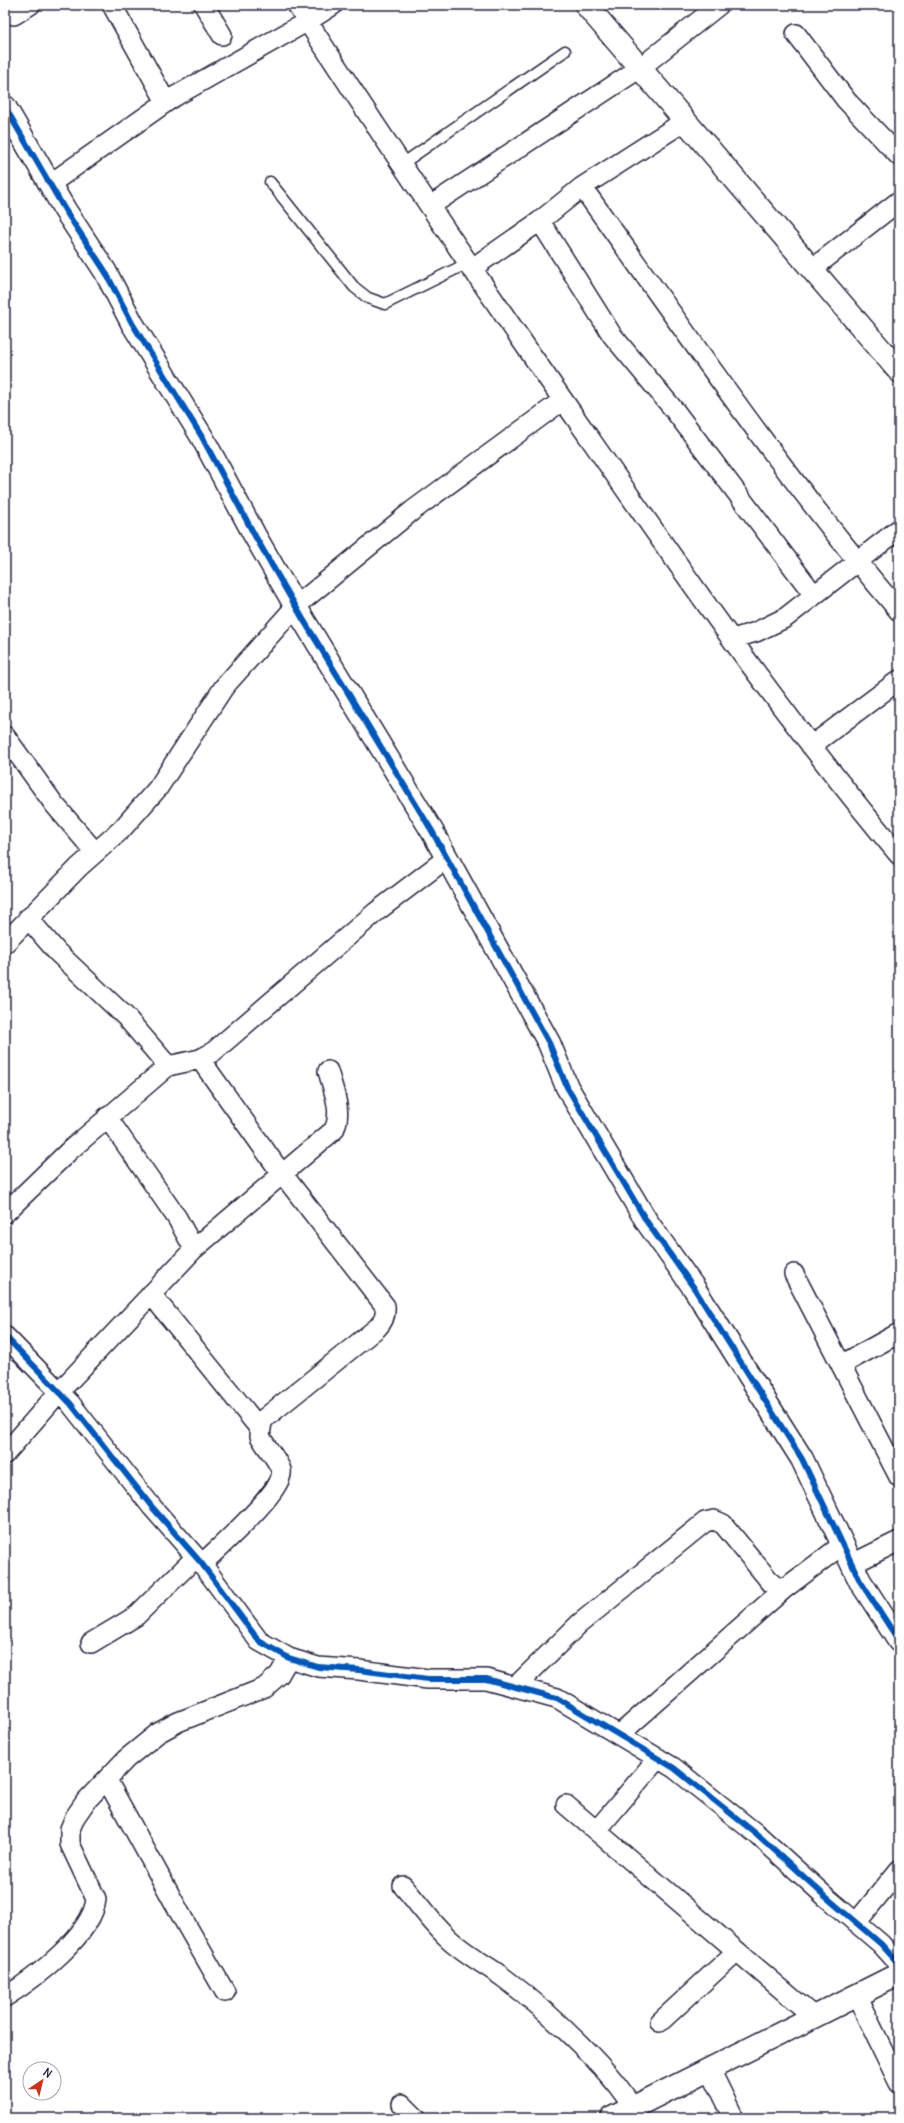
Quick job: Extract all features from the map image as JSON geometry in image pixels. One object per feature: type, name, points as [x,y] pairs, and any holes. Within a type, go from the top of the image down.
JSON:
[{"type":"street","points":[[112,5],[166,102]]},
{"type":"street","points":[[204,5],[222,35]]},
{"type":"street","points":[[297,5],[470,266],[732,639],[846,792],[899,855]]},
{"type":"street","points":[[50,184],[166,102],[200,81],[308,21],[333,5]]},
{"type":"street","points":[[586,5],[899,371]]},
{"type":"street","points":[[430,206],[640,68],[719,5]]},
{"type":"street","points":[[796,34],[846,100],[899,156]]},
{"type":"street","points":[[5,106],[50,184],[105,271],[132,323],[202,437],[255,536],[447,858],[549,1042],[567,1087],[648,1222],[694,1288],[802,1459],[860,1581],[899,1641]]},
{"type":"street","points":[[470,266],[540,221],[582,187],[685,121]]},
{"type":"street","points":[[582,187],[751,425],[856,562],[899,611]]},
{"type":"street","points":[[812,269],[899,200]]},
{"type":"street","points":[[540,221],[612,335],[675,411],[814,595]]},
{"type":"street","points":[[5,943],[28,918],[95,852],[121,830],[158,788],[224,687],[296,606],[412,511],[563,400]]},
{"type":"street","points":[[732,639],[756,632],[785,618],[899,529]]},
{"type":"street","points":[[812,746],[899,680]]},
{"type":"street","points":[[5,736],[54,804],[95,852]]},
{"type":"street","points":[[5,1213],[69,1151],[168,1066],[200,1059],[213,1052],[376,912],[447,858]]},
{"type":"street","points":[[28,918],[57,952],[126,1017],[168,1066]]},
{"type":"street","points":[[91,1643],[136,1616],[268,1499],[280,1477],[281,1470],[260,1436],[260,1429],[264,1418],[377,1328],[382,1323],[385,1314],[385,1306],[282,1173],[200,1059]]},
{"type":"street","points":[[5,1454],[59,1392],[194,1249],[334,1130],[339,1120],[337,1104],[328,1071]]},
{"type":"street","points":[[107,1117],[177,1218],[194,1249]]},
{"type":"street","points":[[794,1274],[841,1365],[893,1453],[899,1477]]},
{"type":"street","points":[[152,1294],[260,1429]]},
{"type":"street","points":[[841,1365],[899,1333]]},
{"type":"street","points":[[5,1336],[59,1392],[152,1507],[199,1561],[259,1641],[289,1658],[318,1667],[359,1670],[428,1679],[486,1679],[557,1698],[674,1768],[758,1836],[881,1944],[899,1964]]},
{"type":"street","points":[[516,1687],[579,1624],[705,1522],[714,1520],[723,1524],[773,1585],[784,1589]]},
{"type":"street","points":[[619,1735],[784,1589],[847,1555],[899,1541]]},
{"type":"street","points":[[5,1997],[42,1970],[83,1931],[91,1917],[96,1899],[70,1844],[70,1830],[75,1817],[86,1801],[126,1759],[158,1733],[178,1722],[253,1693],[271,1684],[279,1675],[289,1658]]},
{"type":"street","points":[[597,1830],[658,1758]]},
{"type":"street","points":[[107,1780],[225,1992]]},
{"type":"street","points":[[566,1805],[814,2016]]},
{"type":"street","points":[[856,1923],[899,1870]]},
{"type":"street","points":[[403,1886],[447,1937],[505,1979],[569,2033],[607,2075],[635,2113]]},
{"type":"street","points":[[660,2022],[737,1951]]},
{"type":"street","points":[[612,2118],[635,2113],[710,2069],[899,1974]]},
{"type":"street","points":[[856,1995],[899,2083]]},
{"type":"street","points":[[710,2069],[734,2118]]},
{"type":"street","points":[[402,2104],[416,2118]]},
{"type":"lane","points":[[402,164],[565,51]]},
{"type":"lane","points":[[270,182],[354,287],[368,298],[385,304],[470,266]]},
{"type":"cycle path","points":[[5,107],[65,210],[105,271],[132,323],[202,437],[255,536],[303,619],[432,831],[549,1043],[567,1087],[647,1222],[694,1288],[802,1459],[860,1581],[899,1641]]},
{"type":"cycle path","points":[[5,1336],[70,1403],[152,1507],[202,1564],[259,1641],[289,1658],[318,1667],[359,1670],[428,1679],[486,1679],[557,1698],[674,1768],[759,1836],[826,1897],[881,1944],[899,1964]]}]
